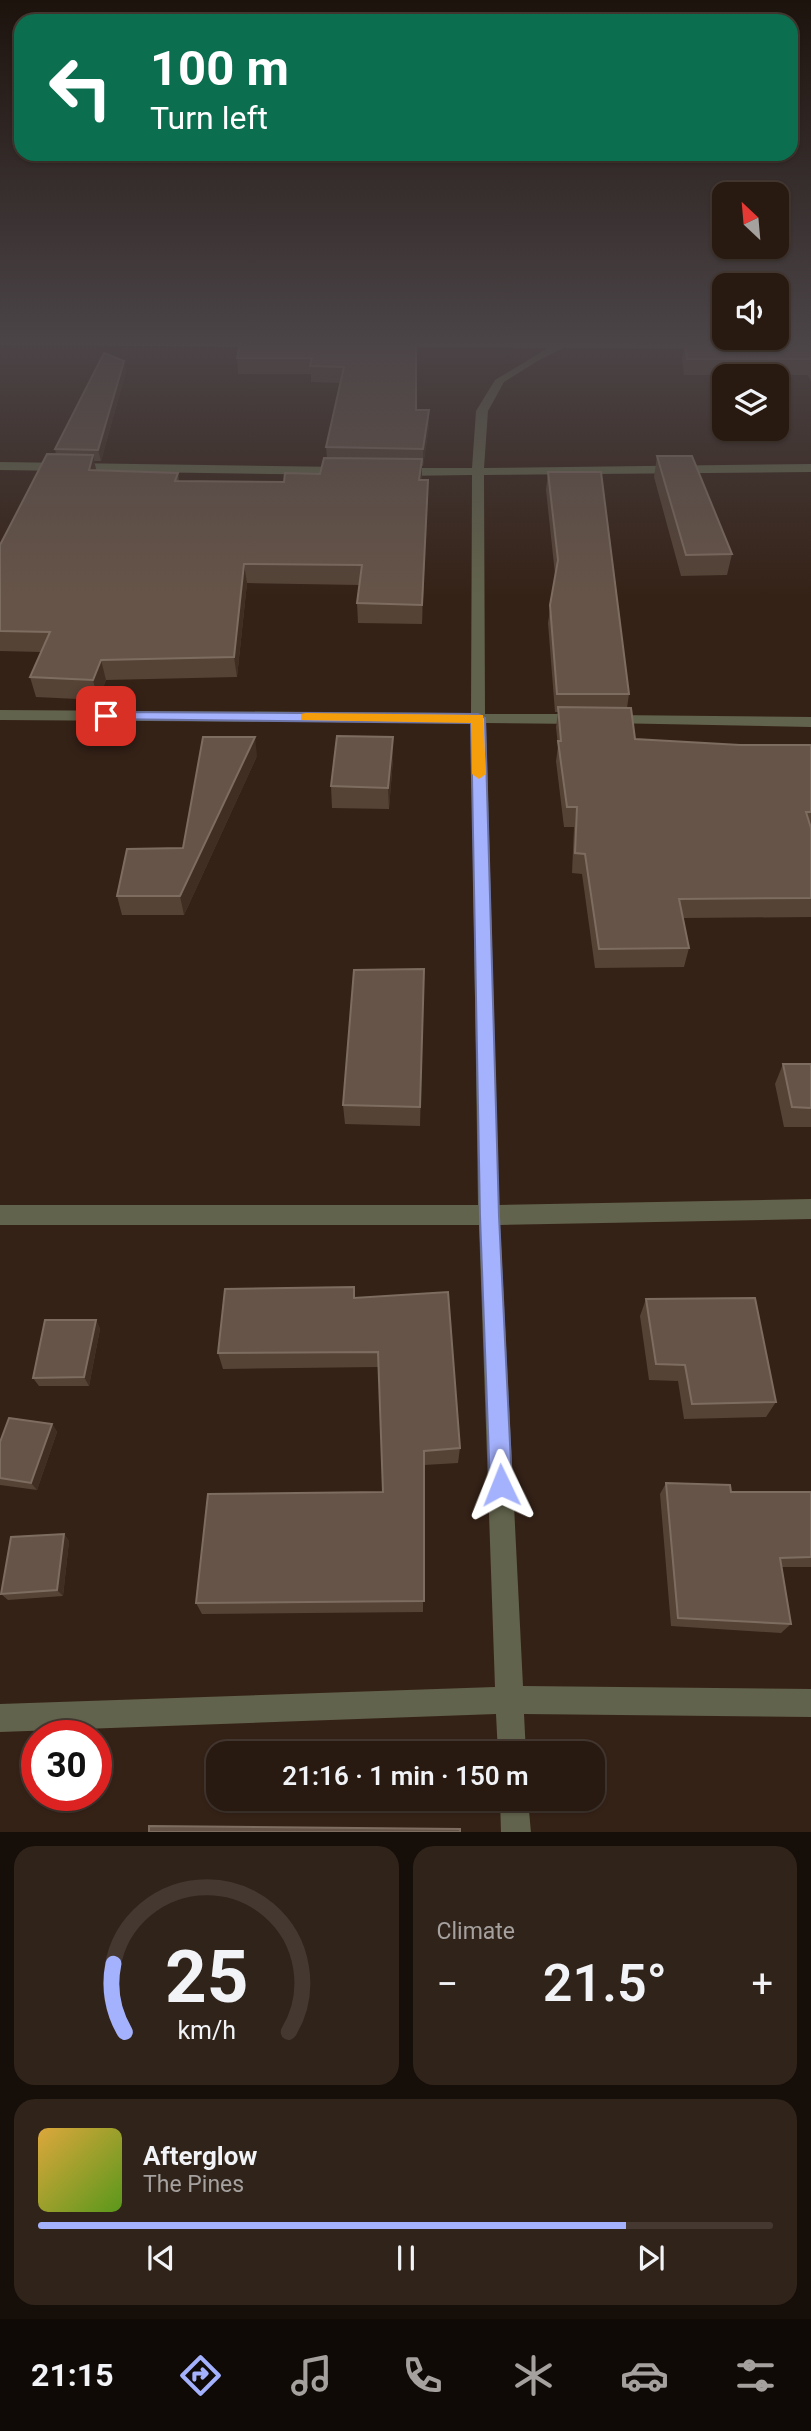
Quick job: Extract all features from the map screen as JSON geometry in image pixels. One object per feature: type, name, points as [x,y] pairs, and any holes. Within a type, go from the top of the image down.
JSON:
[{"type":"street","points":[[481,424],[478,473],[478,718],[489,1216],[512,1741]]},
{"type":"street","points":[[0,466],[355,471]]},
{"type":"street","points":[[383,471],[478,473],[811,468]]},
{"type":"street","points":[[0,715],[811,722]]},
{"type":"street","points":[[0,1215],[489,1216],[811,1209]]},
{"type":"street","points":[[0,1718],[510,1700],[811,1703]]},
{"type":"street","points":[[515,1811],[516,1832]]},
{"type":"building","points":[[68,424],[105,424],[98,450],[55,449]]},
{"type":"building","points":[[331,424],[427,424],[423,449],[326,447]]},
{"type":"building","points":[[47,454],[93,455],[89,470],[178,473],[175,481],[284,482],[285,473],[320,474],[324,458],[422,459],[419,480],[428,480],[422,605],[357,603],[362,565],[244,564],[234,657],[101,660],[93,680],[30,677],[50,632],[0,631],[0,545]]},
{"type":"building","points":[[657,456],[692,456],[732,554],[686,555]]},
{"type":"building","points":[[548,472],[601,472],[629,694],[557,694],[550,605],[558,560]]},
{"type":"building","points":[[558,707],[631,708],[635,739],[740,745],[811,745],[811,812],[806,812],[811,828],[811,898],[679,899],[689,948],[599,949],[585,854],[575,853],[577,807],[567,807],[558,741],[561,741]]},
{"type":"building","points":[[337,736],[393,737],[388,788],[331,786]]},
{"type":"building","points":[[203,737],[255,737],[180,896],[117,896],[127,849],[183,848]]},
{"type":"building","points":[[424,969],[420,1107],[343,1105],[354,970]]},
{"type":"building","points":[[783,1064],[811,1064],[811,1108],[792,1107]]},
{"type":"building","points":[[354,1287],[354,1298],[448,1292],[460,1448],[424,1451],[424,1601],[196,1603],[208,1494],[383,1492],[378,1352],[218,1353],[225,1289]]},
{"type":"building","points":[[755,1298],[776,1402],[692,1404],[685,1365],[656,1364],[646,1299]]},
{"type":"building","points":[[45,1320],[96,1320],[84,1377],[33,1378]]},
{"type":"building","points":[[9,1418],[52,1424],[31,1483],[0,1478],[0,1442]]},
{"type":"building","points":[[666,1483],[730,1485],[731,1492],[811,1492],[811,1557],[780,1558],[791,1624],[678,1618]]},
{"type":"building","points":[[64,1534],[57,1590],[1,1594],[11,1537]]},
{"type":"building","points":[[149,1826],[460,1829],[460,1832],[149,1832]]},
{"type":"slow traffic","points":[[306,717],[478,718],[479,774]]},
{"type":"route","points":[[106,716],[478,718],[489,1216],[501,1485]]}]
